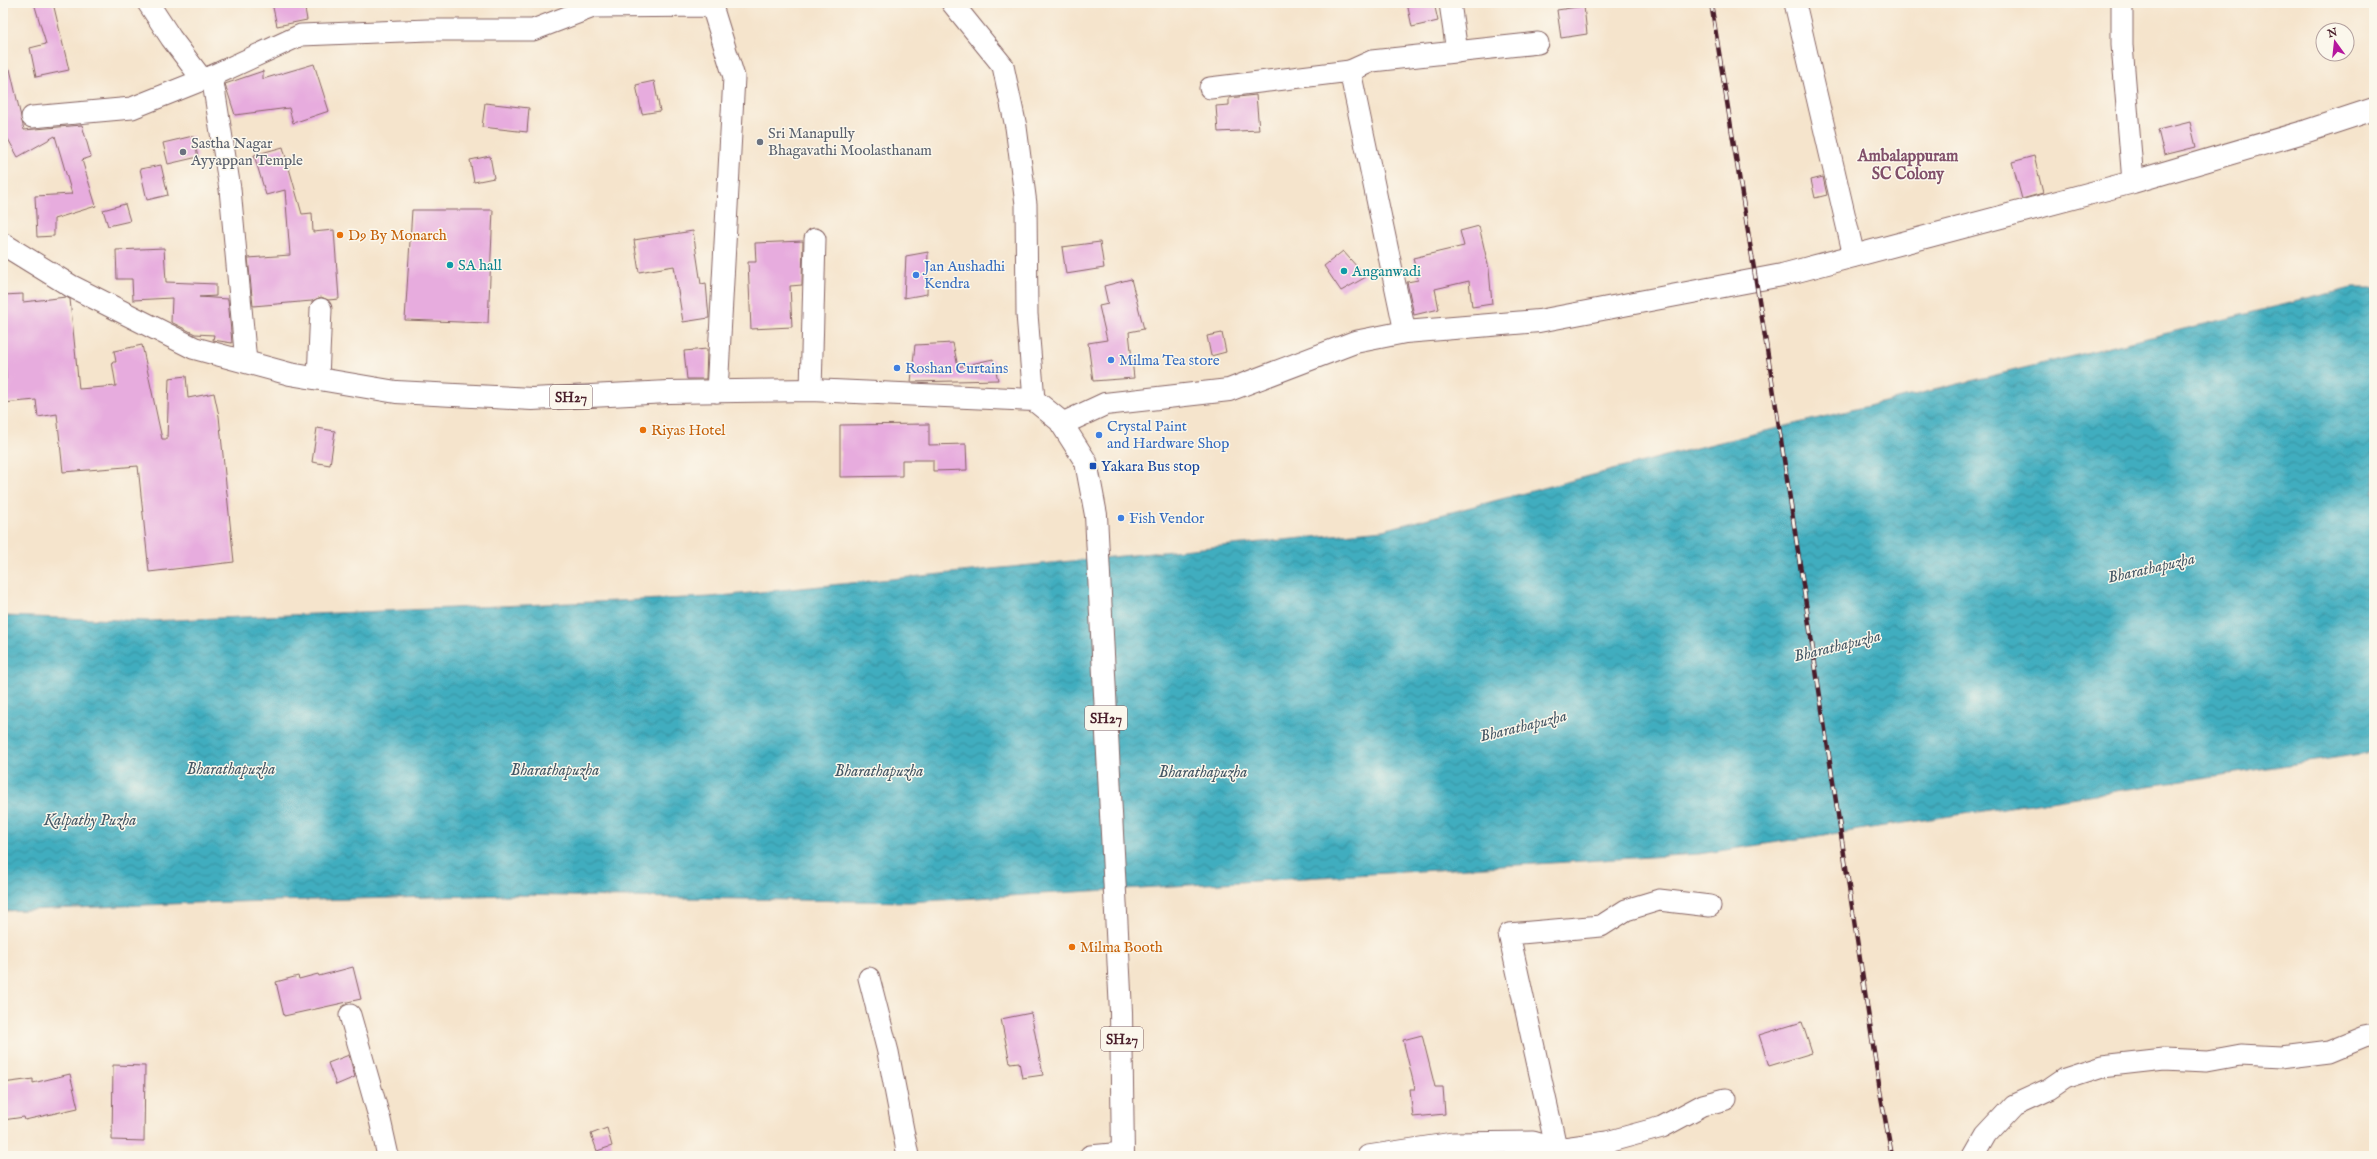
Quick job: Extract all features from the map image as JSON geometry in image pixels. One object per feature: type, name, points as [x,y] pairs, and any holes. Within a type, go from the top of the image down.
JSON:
[{"type":"main road","points":[[1062,424],[1105,404],[1229,390],[1356,342],[1405,332],[1539,321],[1782,275],[2133,182],[2299,134],[2374,109]]},
{"type":"main road","name":"SH27","points":[[3,244],[71,286],[194,348],[290,374],[396,392],[532,399],[811,390],[1034,400],[1062,424],[1086,462],[1096,515],[1122,1012],[1123,1154]]},
{"type":"street","points":[[148,3],[171,38],[207,78],[230,189],[246,362]]},
{"type":"street","points":[[952,3],[1003,66],[1016,127],[1026,204],[1027,314],[1034,400]]},
{"type":"street","points":[[1450,3],[1457,52]]},
{"type":"street","points":[[1795,3],[1854,256]]},
{"type":"street","points":[[2122,3],[2122,45],[2133,182]]},
{"type":"street","points":[[32,117],[132,108],[207,78],[301,35],[428,30],[533,30],[593,6],[712,6],[734,77],[717,392]]},
{"type":"street","points":[[1210,88],[1350,71],[1372,62],[1538,43]]},
{"type":"street","points":[[1350,71],[1405,332]]},
{"type":"street","points":[[811,390],[815,239]]},
{"type":"street","points":[[318,378],[321,309]]},
{"type":"street","points":[[1557,1153],[1509,934],[1601,926],[1626,910],[1659,900],[1710,906]]},
{"type":"street","points":[[869,978],[888,1052],[908,1156]]},
{"type":"street","points":[[350,1016],[380,1120],[388,1156]]},
{"type":"street","points":[[1974,1156],[1986,1135],[2014,1104],[2049,1089],[2066,1078],[2102,1066],[2164,1059],[2207,1061],[2240,1055],[2281,1057],[2330,1051],[2374,1035]]},
{"type":"street","points":[[1368,1156],[1453,1143],[1533,1142],[1557,1153],[1607,1142],[1662,1127],[1703,1105],[1726,1099]]},
{"type":"street","points":[[1090,1156],[1123,1154]]},
{"type":"water","points":[[2352,288],[2374,288],[2374,752],[1699,854],[910,902],[513,895],[194,903],[3,911],[3,616],[149,621],[710,597],[1383,530],[1696,448]]},
{"type":"building","points":[[34,3],[53,3],[69,70],[36,77],[30,48],[46,44]]},
{"type":"building","points":[[272,3],[304,3],[307,20],[277,26]]},
{"type":"building","points":[[1407,3],[1434,3],[1438,21],[1412,27]]},
{"type":"building","points":[[1584,6],[1587,34],[1561,38],[1557,10]]},
{"type":"building","points":[[314,64],[329,111],[293,123],[289,108],[235,115],[225,84],[263,71],[263,79]]},
{"type":"building","points":[[10,69],[24,130],[82,125],[91,157],[82,160],[96,206],[54,219],[54,236],[37,237],[35,196],[72,194],[55,136],[18,157],[8,139],[3,140],[3,70]]},
{"type":"building","points":[[654,81],[660,111],[642,114],[636,85]]},
{"type":"building","points":[[1256,95],[1259,130],[1218,132],[1216,106],[1229,105],[1229,98]]},
{"type":"building","points":[[485,103],[529,108],[527,132],[482,127]]},
{"type":"building","points":[[2190,122],[2196,147],[2164,155],[2158,130]]},
{"type":"building","points":[[193,136],[198,157],[168,164],[163,143]]},
{"type":"building","points":[[283,147],[302,214],[312,213],[313,232],[334,230],[339,299],[328,300],[321,297],[312,301],[253,306],[248,258],[290,255],[285,190],[266,195],[254,155]]},
{"type":"building","points":[[490,156],[494,178],[474,182],[470,160]]},
{"type":"building","points":[[2034,156],[2043,193],[2022,199],[2012,162]]},
{"type":"building","points":[[161,165],[168,195],[147,200],[140,169]]},
{"type":"building","points":[[1823,177],[1827,195],[1815,198],[1811,180]]},
{"type":"building","points":[[125,204],[130,221],[108,226],[103,210]]},
{"type":"building","name":"SA hall","points":[[412,210],[493,210],[488,323],[405,320]]},
{"type":"building","points":[[1479,226],[1489,269],[1492,304],[1472,307],[1469,281],[1435,289],[1439,309],[1414,315],[1407,282],[1418,280],[1413,258],[1464,246],[1460,231]]},
{"type":"building","points":[[693,231],[701,284],[706,283],[709,318],[683,322],[674,266],[639,272],[634,240]]},
{"type":"building","points":[[803,241],[802,285],[790,286],[792,327],[751,329],[748,262],[756,262],[755,243]]},
{"type":"building","points":[[1100,242],[1104,268],[1066,274],[1062,247]]},
{"type":"building","points":[[164,248],[166,282],[216,284],[216,296],[199,297],[228,299],[232,343],[213,340],[214,335],[195,334],[171,322],[172,298],[133,300],[132,279],[117,279],[116,250]]},
{"type":"building","name":"Anganwadi","points":[[1343,251],[1366,277],[1341,291],[1324,266]]},
{"type":"building","name":"Jan Aushadhi Kendra","points":[[928,252],[927,294],[904,298],[906,256]]},
{"type":"building","points":[[1131,279],[1144,329],[1129,332],[1134,378],[1093,381],[1088,343],[1107,340],[1099,306],[1108,304],[1104,286]]},
{"type":"building","points":[[23,294],[23,302],[66,297],[70,299],[79,389],[116,386],[112,362],[116,362],[114,351],[142,345],[162,439],[167,439],[169,378],[186,376],[188,398],[214,393],[219,416],[234,562],[149,572],[138,466],[63,472],[57,414],[38,417],[36,400],[3,403],[3,379],[6,379],[3,295]]},
{"type":"building","points":[[1222,333],[1226,352],[1211,356],[1207,336]]},
{"type":"building","points":[[953,343],[958,367],[993,359],[998,380],[911,382],[915,345]]},
{"type":"building","points":[[707,349],[706,379],[687,379],[684,351]]},
{"type":"building","points":[[929,424],[929,445],[966,444],[967,470],[933,471],[933,460],[902,460],[902,476],[840,477],[840,425]]},
{"type":"building","points":[[317,428],[335,431],[330,465],[312,462]]},
{"type":"building","points":[[353,967],[361,999],[284,1016],[276,982],[298,976],[299,979],[318,974],[319,976]]},
{"type":"building","points":[[1031,1013],[1043,1075],[1022,1078],[1019,1062],[1010,1063],[1001,1019]]},
{"type":"building","points":[[1802,1022],[1812,1053],[1769,1066],[1759,1035]]},
{"type":"building","points":[[1422,1035],[1435,1087],[1443,1087],[1445,1114],[1413,1117],[1410,1089],[1415,1089],[1403,1040]]},
{"type":"building","points":[[349,1055],[355,1077],[336,1085],[328,1063]]},
{"type":"building","points":[[113,1065],[145,1066],[144,1141],[112,1140]]},
{"type":"building","points":[[70,1074],[78,1108],[25,1120],[24,1117],[3,1120],[3,1083],[33,1079],[33,1083]]},
{"type":"building","points":[[607,1128],[612,1146],[597,1151],[591,1134]]},
{"type":"railway","points":[[1711,3],[1771,374],[1880,1091],[1892,1156]]},
{"type":"place","name":"Sri Manapully Bhagavathi Moolasthanam","points":[[760,142]]},
{"type":"place","name":"Sastha Nagar Ayyappan Temple","points":[[183,152]]},
{"type":"place","name":"D9 By Monarch","points":[[340,235]]},
{"type":"place","name":"SA hall","points":[[450,265]]},
{"type":"place","name":"Anganwadi","points":[[1344,271]]},
{"type":"place","name":"Jan Aushadhi Kendra","points":[[916,275]]},
{"type":"place","name":"Milma Tea store","points":[[1111,360]]},
{"type":"place","name":"Roshan Curtains","points":[[897,368]]},
{"type":"place","name":"Riyas Hotel","points":[[643,430]]},
{"type":"place","name":"Crystal Paint and Hardware Shop","points":[[1099,435]]},
{"type":"place","name":"Yakara Bus stop","points":[[1093,466]]},
{"type":"place","name":"Fish Vendor","points":[[1121,518]]},
{"type":"place","name":"Milma Booth","points":[[1072,947]]},
{"type":"district","name":"Ambalappuram SC Colony","points":[[1908,164]]},
{"type":"water label","name":"Bharathapuzha","points":[[2151,567]]},
{"type":"water label","name":"Bharathapuzha","points":[[1837,645]]},
{"type":"water label","name":"Bharathapuzha","points":[[1523,725]]},
{"type":"water label","name":"Bharathapuzha","points":[[231,768]]},
{"type":"water label","name":"Bharathapuzha","points":[[555,769]]},
{"type":"water label","name":"Bharathapuzha","points":[[879,770]]},
{"type":"water label","name":"Bharathapuzha","points":[[1203,771]]},
{"type":"water label","name":"Kalpathy Puzha","points":[[90,819]]}]
